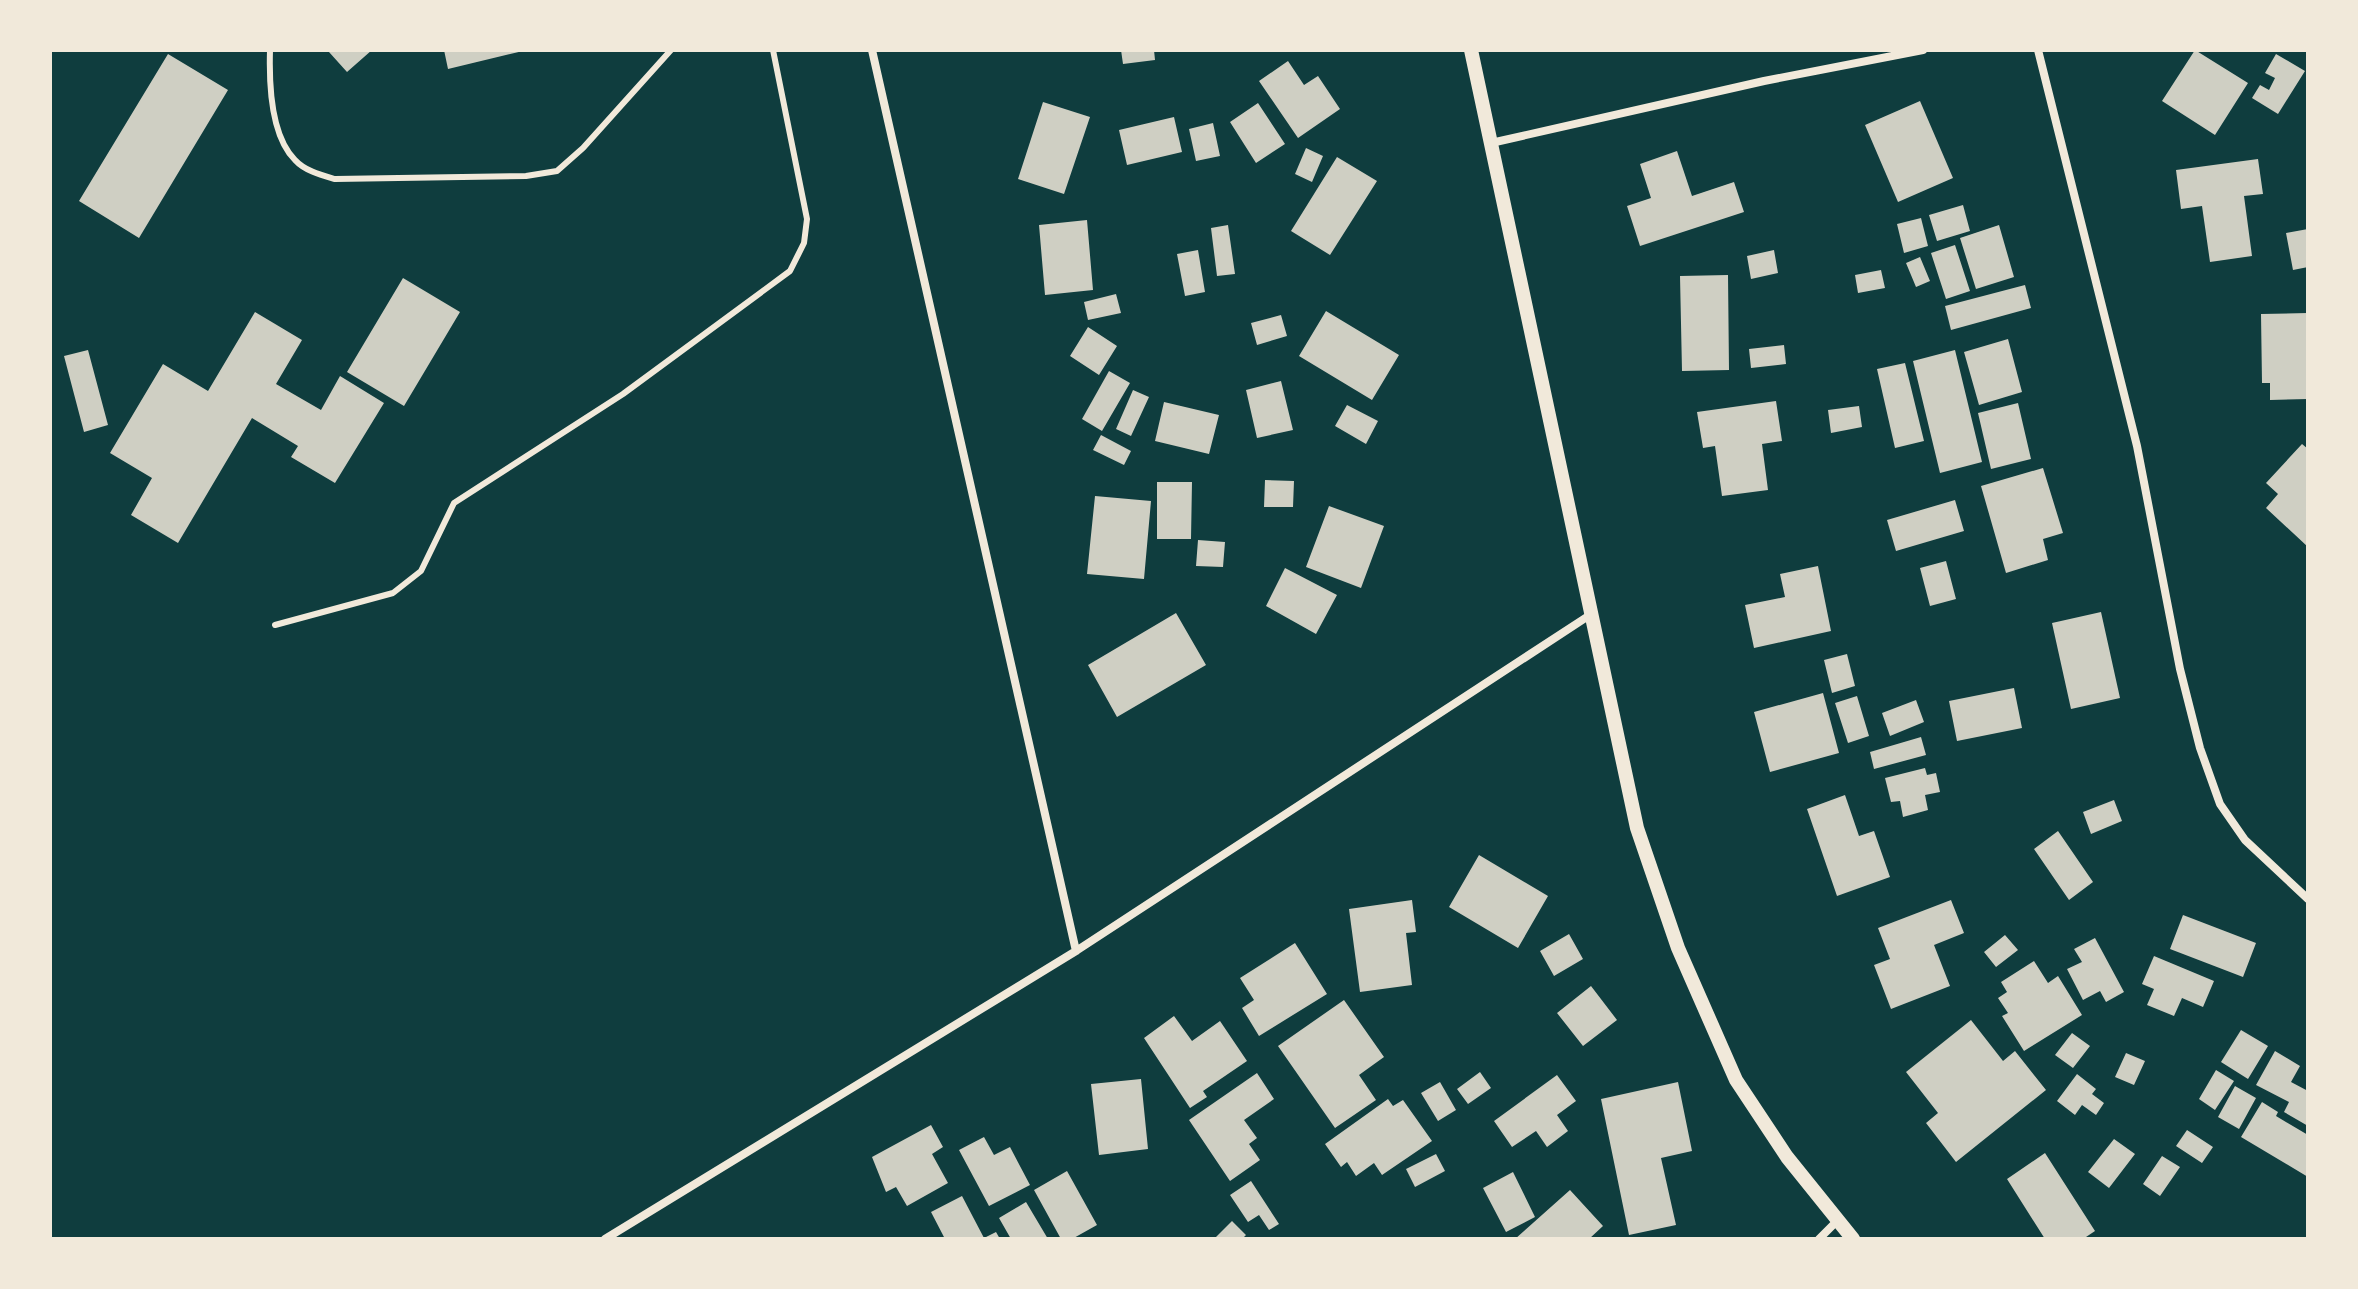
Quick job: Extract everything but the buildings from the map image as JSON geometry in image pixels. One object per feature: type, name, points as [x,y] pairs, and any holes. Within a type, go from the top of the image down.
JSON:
[{"type":"street","points":[[872,50],[1076,951]]},
{"type":"street","points":[[1471,50],[1594,612],[1637,828],[1678,948],[1736,1080],[1787,1157],[1853,1239]]},
{"type":"street","points":[[1491,143],[1764,81],[1923,50]]},
{"type":"street","points":[[2038,50],[2134,430],[2180,669],[2200,748],[2220,804],[2245,840],[2308,899]]},
{"type":"street","points":[[605,1239],[1076,951],[1594,612]]},
{"type":"street","points":[[1819,1239],[1837,1221]]},
{"type":"lane","points":[[270,50],[275,123],[281,135],[294,160],[315,174],[335,179],[526,176],[557,171],[583,148],[671,50]]},
{"type":"lane","points":[[275,625],[393,593],[421,571],[454,503],[623,394],[790,271],[804,243],[807,219],[773,50]]}]
